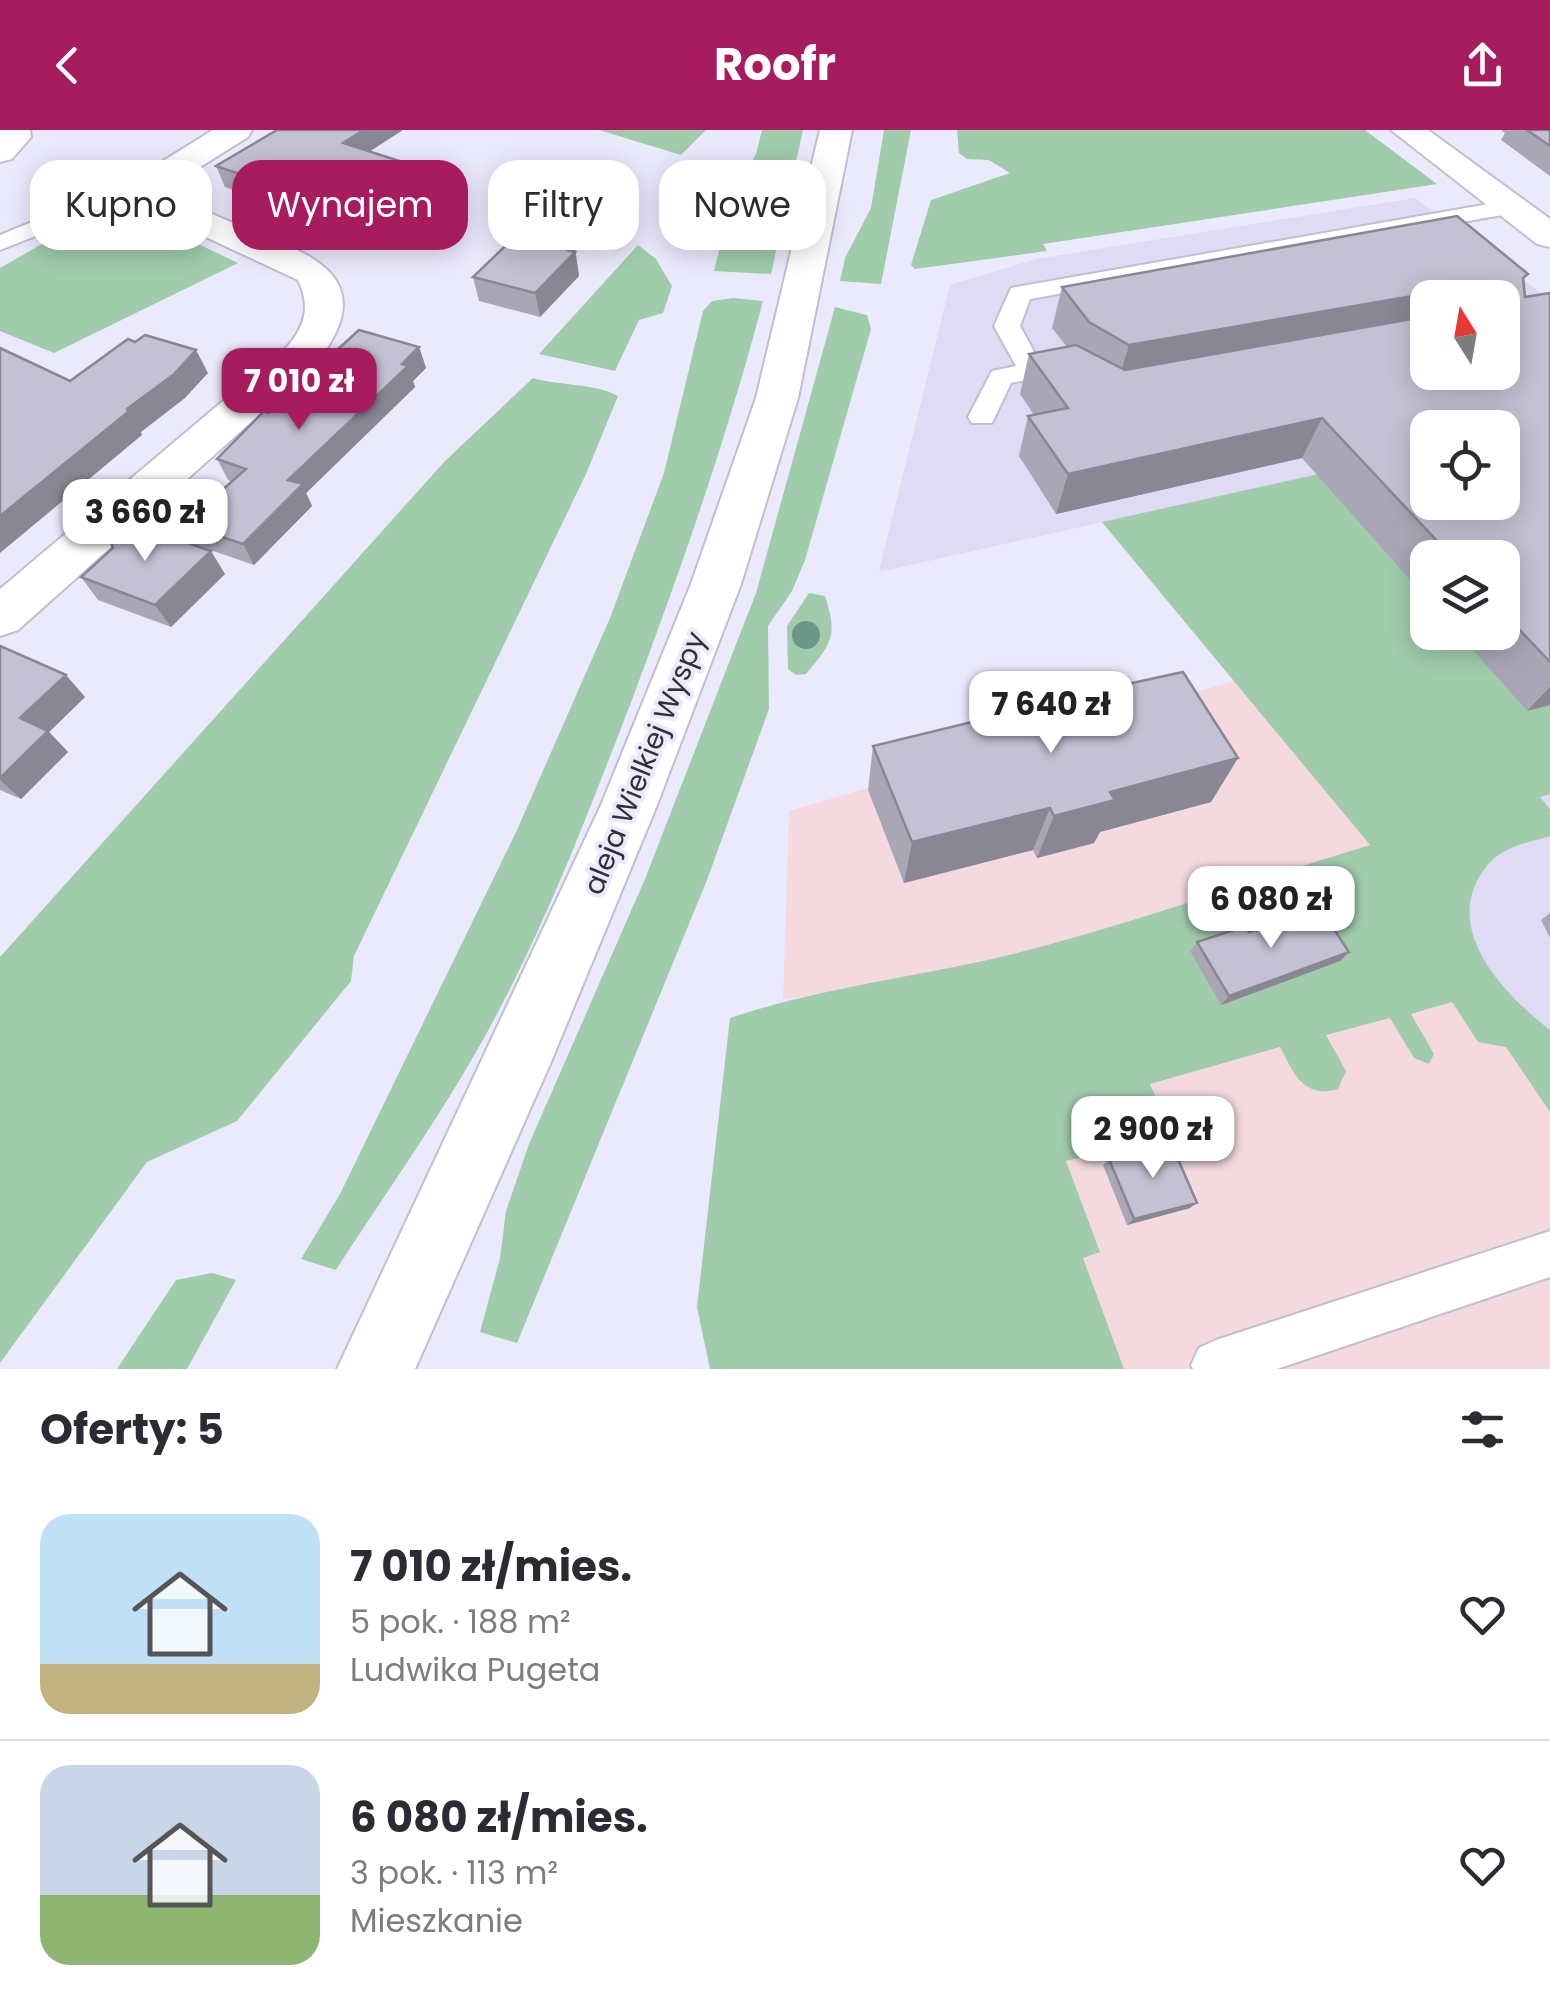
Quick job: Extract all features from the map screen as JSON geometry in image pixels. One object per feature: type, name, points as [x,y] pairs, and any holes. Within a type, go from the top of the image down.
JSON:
[{"type":"main road","points":[[0,152],[14,137],[14,130]]},
{"type":"main road","points":[[189,160],[236,130]]},
{"type":"main road","name":"aleja Wielkiej Wyspy","points":[[376,1369],[518,1062],[629,804],[716,584],[776,398],[836,130]]},
{"type":"main road","points":[[1407,130],[1550,236]]},
{"type":"main road","points":[[0,617],[301,356],[319,334],[328,314],[325,290],[313,274],[212,226]]},
{"type":"lane","points":[[1032,370],[1006,326],[1020,293],[1511,207]]},
{"type":"lane","points":[[0,243],[30,231]]},
{"type":"lane","points":[[982,417],[1001,377],[1058,366],[1072,374]]},
{"type":"lane","points":[[1218,1369],[1216,1365],[1550,1254]]},
{"type":"shaded area","points":[[1415,198],[1550,300],[1520,380],[1520,280],[1410,280],[1410,390],[1516,390],[1509,410],[1410,410],[1410,454],[879,572],[950,285],[1036,259]]},
{"type":"shaded area","points":[[1410,503],[1410,520],[1505,520],[1508,540],[1410,540],[1410,650],[1520,650],[1520,612],[1550,794],[1372,845],[1550,1070],[1550,1369],[1076,1369],[954,969],[783,1000],[789,811],[1234,681],[1102,522]]},
{"type":"shaded area","points":[[1550,794],[1550,1070],[1370,845]]},
{"type":"green space","points":[[599,130],[706,130],[681,155]]},
{"type":"green space","points":[[762,130],[803,130],[796,160],[753,160]]},
{"type":"green space","points":[[884,130],[911,130],[881,284],[840,281],[845,258],[871,208]]},
{"type":"green space","points":[[957,130],[1365,130],[1437,184],[1043,244],[1047,251],[915,269],[911,265],[931,200],[1010,173],[989,160],[967,159],[959,153]]},
{"type":"green space","points":[[639,246],[656,259],[672,286],[663,313],[639,320],[615,371],[539,354],[633,250],[639,250]]},
{"type":"green space","points":[[32,250],[211,250],[238,263],[54,353],[0,331],[0,268]]},
{"type":"green space","points":[[719,250],[776,250],[771,274],[714,271]]},
{"type":"green space","points":[[712,301],[763,301],[734,404],[630,705],[535,937],[461,1078],[336,1270],[301,1259],[340,1194],[517,830],[610,618],[664,473],[703,311]]},
{"type":"green space","points":[[835,307],[867,315],[871,329],[805,560],[792,591],[768,626],[769,709],[707,880],[517,1343],[480,1332],[500,1258],[506,1211],[529,1144],[645,879],[756,593]]},
{"type":"green space","points":[[533,378],[618,396],[586,474],[354,956],[351,981],[237,1121],[147,1162],[0,1363],[0,957],[445,461]]},
{"type":"green space","points":[[1550,422],[1550,794],[1540,797],[1550,809],[1550,836],[1510,848],[1490,863],[1478,879],[1470,901],[1470,922],[1476,944],[1501,983],[1550,1030],[1550,1112],[1506,1047],[1478,1042],[1452,1002],[1411,1014],[1434,1054],[1429,1064],[1414,1058],[1390,1018],[1326,1035],[1346,1071],[1338,1089],[1308,1087],[1280,1047],[1150,1084],[1172,1134],[1066,1161],[1100,1252],[1083,1258],[1124,1369],[710,1369],[697,1307],[730,1018],[800,998],[1058,942],[1370,845],[1102,522],[1410,454],[1410,520],[1520,520],[1520,472]]},
{"type":"green space","points":[[809,593],[825,596],[832,630],[815,663],[806,674],[796,675],[788,669],[787,626]]},
{"type":"green space","points":[[212,1273],[236,1280],[187,1369],[117,1369],[176,1280]]},
{"type":"building","points":[[277,130],[364,130],[343,143],[396,160],[232,160],[232,171],[216,166]]},
{"type":"building","points":[[1527,130],[1550,130],[1550,146]]},
{"type":"building","points":[[1457,216],[1528,274],[1523,278],[1525,297],[1550,293],[1550,662],[1520,630],[1520,540],[1436,540],[1417,520],[1520,520],[1520,410],[1410,410],[1410,512],[1322,418],[1068,474],[1028,416],[1068,408],[1029,354],[1076,345],[1125,370],[1410,319],[1410,390],[1520,390],[1520,280],[1410,280],[1410,296],[1129,345],[1089,322],[1062,287]]},
{"type":"building","points":[[501,250],[575,252],[535,293],[473,277]]},
{"type":"building","points":[[359,330],[419,347],[402,364],[408,366],[288,480],[303,484],[243,544],[184,524],[246,469],[217,459],[264,411],[268,413]]},
{"type":"building","points":[[145,335],[196,350],[173,375],[0,516],[0,348],[70,381],[128,339],[135,342]]},
{"type":"building","points":[[139,526],[211,551],[155,605],[81,577],[113,548],[107,532]]},
{"type":"building","points":[[0,646],[66,675],[20,718],[48,731],[0,778]]},
{"type":"building","points":[[1183,672],[1238,758],[1110,792],[1115,800],[1054,816],[1050,808],[912,842],[873,746],[1005,714],[1003,711]]},
{"type":"building","points":[[1322,911],[1349,952],[1229,996],[1197,942],[1246,926],[1249,932]]},
{"type":"building","points":[[1171,1143],[1197,1203],[1134,1219],[1109,1159]]}]
